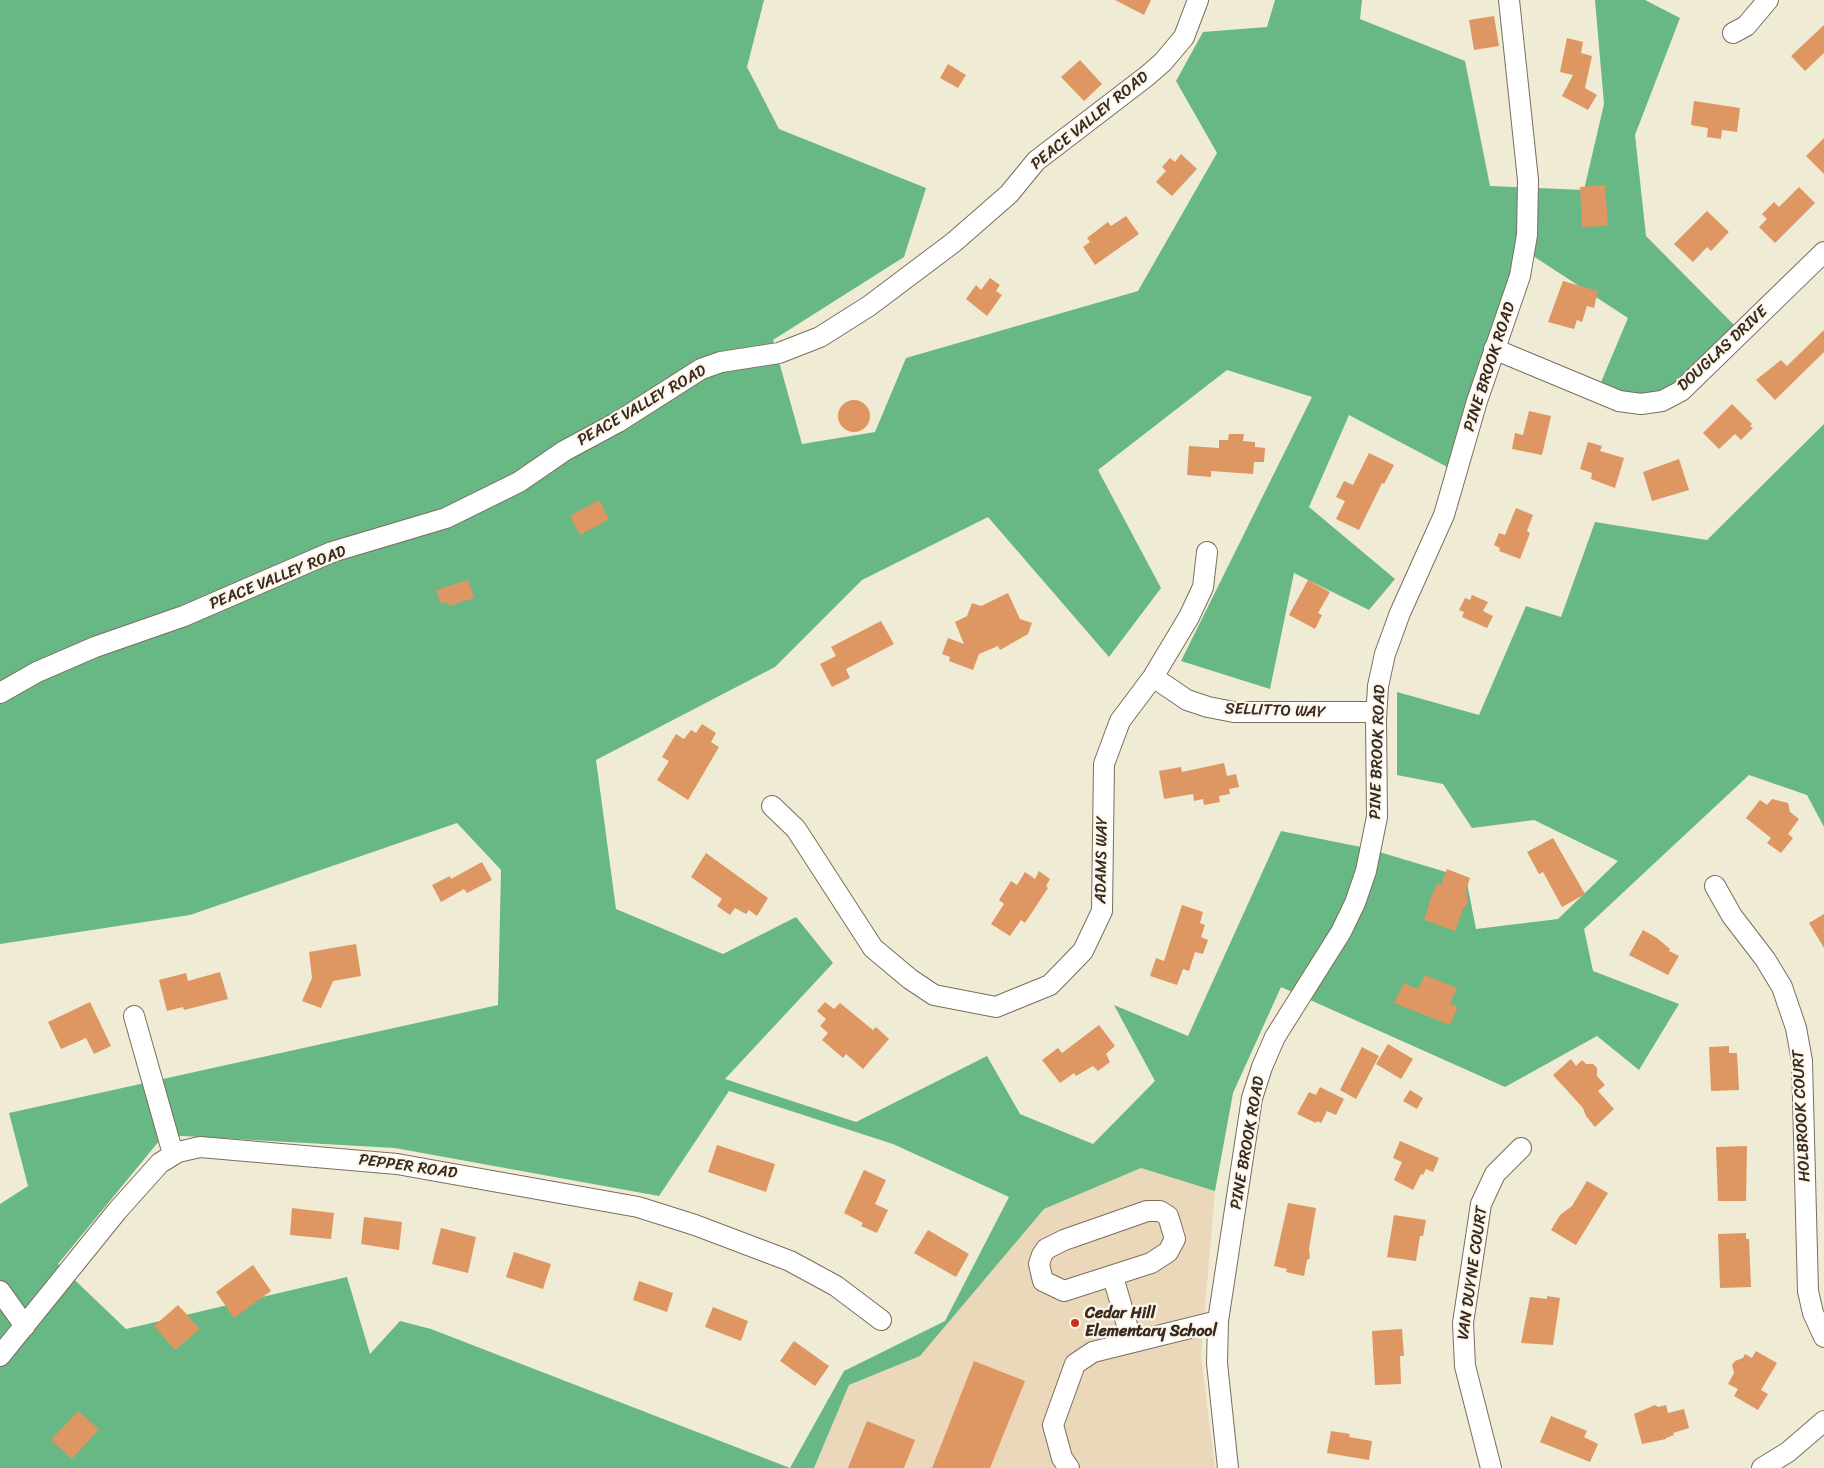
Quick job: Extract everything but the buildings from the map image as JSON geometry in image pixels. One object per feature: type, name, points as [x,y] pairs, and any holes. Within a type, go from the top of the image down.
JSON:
[{"type":"street","name":"PEACE VALLEY ROAD","points":[[0,693],[36,672],[95,647],[184,616],[332,552],[446,518],[519,482],[564,451],[618,422],[701,369],[722,362],[779,353],[820,337],[869,306],[954,242],[1009,194],[1036,161],[1163,62],[1184,36],[1198,0]]},
{"type":"street","name":"PINE BROOK ROAD","points":[[1228,1468],[1217,1363],[1218,1321],[1252,1098],[1262,1067],[1275,1037],[1341,932],[1355,903],[1366,871],[1377,817],[1376,712],[1385,654],[1400,613],[1444,515],[1494,349],[1520,276],[1527,235],[1528,180],[1509,0]]},
{"type":"street","points":[[1733,33],[1746,26],[1768,0]]},
{"type":"street","name":"DOUGLAS DRIVE","points":[[1494,349],[1619,401],[1640,404],[1662,401],[1681,391],[1824,252]]},
{"type":"street","name":"ADAMS WAY","points":[[772,806],[796,830],[873,948],[910,979],[934,995],[996,1007],[1050,985],[1083,951],[1102,911],[1104,764],[1120,721],[1153,676],[1189,617],[1203,587],[1207,552]]},
{"type":"street","name":"SELLITTO WAY","points":[[1153,676],[1187,700],[1234,712],[1376,712]]},
{"type":"street","name":"HOLBROOK COURT","points":[[1715,886],[1732,916],[1765,959],[1782,987],[1796,1028],[1802,1061],[1808,1291],[1812,1313],[1824,1337]]},
{"type":"street","points":[[134,1016],[173,1154]]},
{"type":"street","name":"PEPPER ROAD","points":[[0,1356],[117,1211],[160,1163],[173,1154],[200,1147],[397,1164],[638,1207],[695,1225],[790,1261],[836,1286],[881,1320]]},
{"type":"street","name":"VAN DUYNE COURT","points":[[1491,1468],[1465,1366],[1463,1323],[1481,1204],[1495,1174],[1521,1148]]},
{"type":"street","points":[[1147,1211],[1160,1211],[1168,1216],[1175,1239],[1168,1252],[1151,1263],[1113,1277],[1064,1292],[1043,1281],[1040,1274],[1042,1255],[1046,1249],[1064,1240],[1147,1211]]},
{"type":"street","points":[[1113,1277],[1132,1342]]},
{"type":"street","points":[[0,1291],[25,1326]]},
{"type":"street","points":[[1070,1468],[1062,1458],[1053,1425],[1075,1364],[1093,1352],[1218,1321]]},
{"type":"street","points":[[1762,1468],[1788,1452],[1824,1421]]},
{"type":"shaded area","name":"Cedar Hill Elementary School","points":[[1141,1168],[1215,1191],[1201,1355],[1215,1468],[814,1468],[849,1385],[920,1356],[1044,1209]]},
{"type":"green space","points":[[0,0],[764,0],[747,67],[779,129],[926,188],[904,257],[773,340],[802,444],[875,432],[906,358],[1138,291],[1217,153],[1176,81],[1203,32],[1267,27],[1275,0],[1362,0],[1360,19],[1465,61],[1490,186],[1584,190],[1604,104],[1595,0],[1645,0],[1680,18],[1635,135],[1646,236],[1740,331],[1649,403],[1596,394],[1628,318],[1524,250],[1451,469],[1349,415],[1309,507],[1395,579],[1369,610],[1294,573],[1270,689],[1181,661],[1312,397],[1227,370],[1098,470],[1161,588],[1109,657],[988,517],[862,580],[775,667],[596,760],[616,909],[723,954],[796,917],[833,963],[725,1079],[856,1122],[987,1056],[1020,1114],[1093,1144],[1155,1081],[1114,1005],[1188,1036],[1281,831],[1366,848],[1466,878],[1476,929],[1558,919],[1618,861],[1534,820],[1472,828],[1443,784],[1397,775],[1397,692],[1479,715],[1526,606],[1561,617],[1595,522],[1707,540],[1824,424],[1824,827],[1807,795],[1749,775],[1584,929],[1593,971],[1679,1004],[1639,1070],[1597,1036],[1505,1087],[1281,987],[1233,1093],[1215,1191],[1141,1168],[1044,1209],[920,1356],[849,1385],[814,1468],[790,1468],[0,1468],[0,1204],[28,1186],[9,1113],[498,1005],[501,870],[457,823],[190,915],[0,944]],"holes":[[[729,1091],[893,1144],[1009,1197],[945,1321],[844,1371],[790,1468],[431,1329],[400,1321],[370,1354],[347,1277],[126,1329],[58,1264],[164,1135],[395,1148],[659,1196]]]},
{"type":"place","name":"Cedar Hill Elementary School","points":[[1075,1323]]}]
